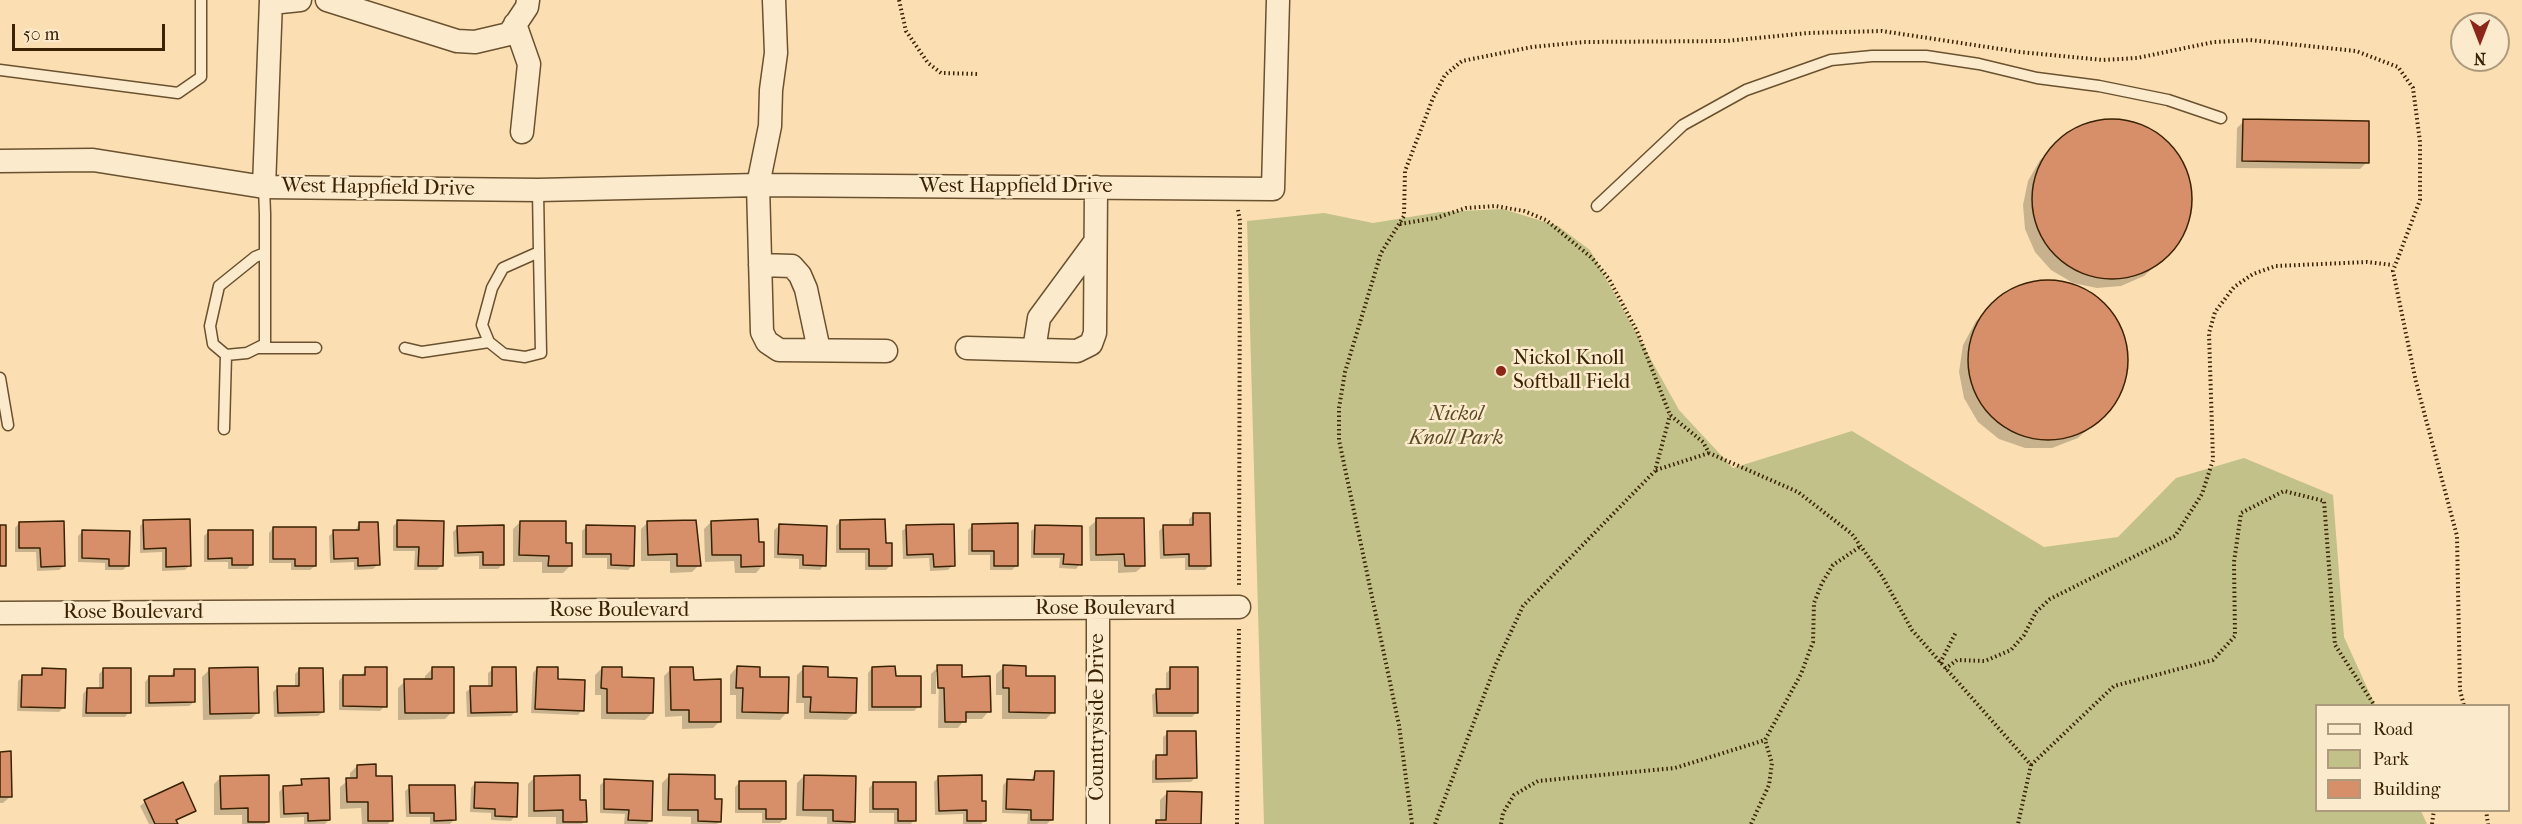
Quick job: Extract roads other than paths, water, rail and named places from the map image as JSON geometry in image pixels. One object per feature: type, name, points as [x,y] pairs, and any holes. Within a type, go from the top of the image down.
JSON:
[{"type":"street","points":[[264,187],[271,2],[300,0]]},
{"type":"street","points":[[339,2],[457,41],[475,42],[509,34],[527,7],[528,0]]},
{"type":"street","points":[[774,0],[776,53],[771,90],[770,126],[758,185],[762,332],[767,342],[779,350],[886,351]]},
{"type":"street","name":"West Happfield Drive","points":[[0,160],[93,160],[264,187],[538,190],[758,185],[1273,189],[1278,0]]},
{"type":"street","points":[[515,24],[529,64],[522,132]]},
{"type":"street","points":[[967,348],[1077,351],[1091,344],[1095,333],[1096,187]]},
{"type":"street","points":[[1034,350],[1039,318],[1095,242]]},
{"type":"street","points":[[760,265],[792,266],[800,275],[806,289],[819,350]]},
{"type":"street","name":"Rose Boulevard","points":[[0,613],[1239,607]]},
{"type":"street","name":"Countryside Drive","points":[[1098,609],[1098,824]]},
{"type":"lane","points":[[0,70],[178,93],[201,77],[201,0]]},
{"type":"lane","points":[[1597,206],[1683,125],[1746,90],[1832,60],[1872,56],[1926,56],[1979,64],[2037,78],[2099,86],[2145,96],[2221,118]]},
{"type":"lane","points":[[226,356],[247,353],[265,344],[264,187]]},
{"type":"lane","points":[[538,190],[542,353],[525,357],[504,354],[489,342],[482,325],[492,288],[503,268],[539,252]]},
{"type":"lane","points":[[224,429],[226,356],[213,344],[210,326],[219,286],[255,257],[265,253]]},
{"type":"lane","points":[[405,348],[422,352],[489,342]]},
{"type":"lane","points":[[257,348],[316,348]]},
{"type":"lane","points":[[0,378],[8,425]]},
{"type":"place","name":"Nickol Knoll Softball Field","points":[[1501,371]]},
{"type":"park label","name":"Nickol Knoll Park","points":[[1456,427]]}]
